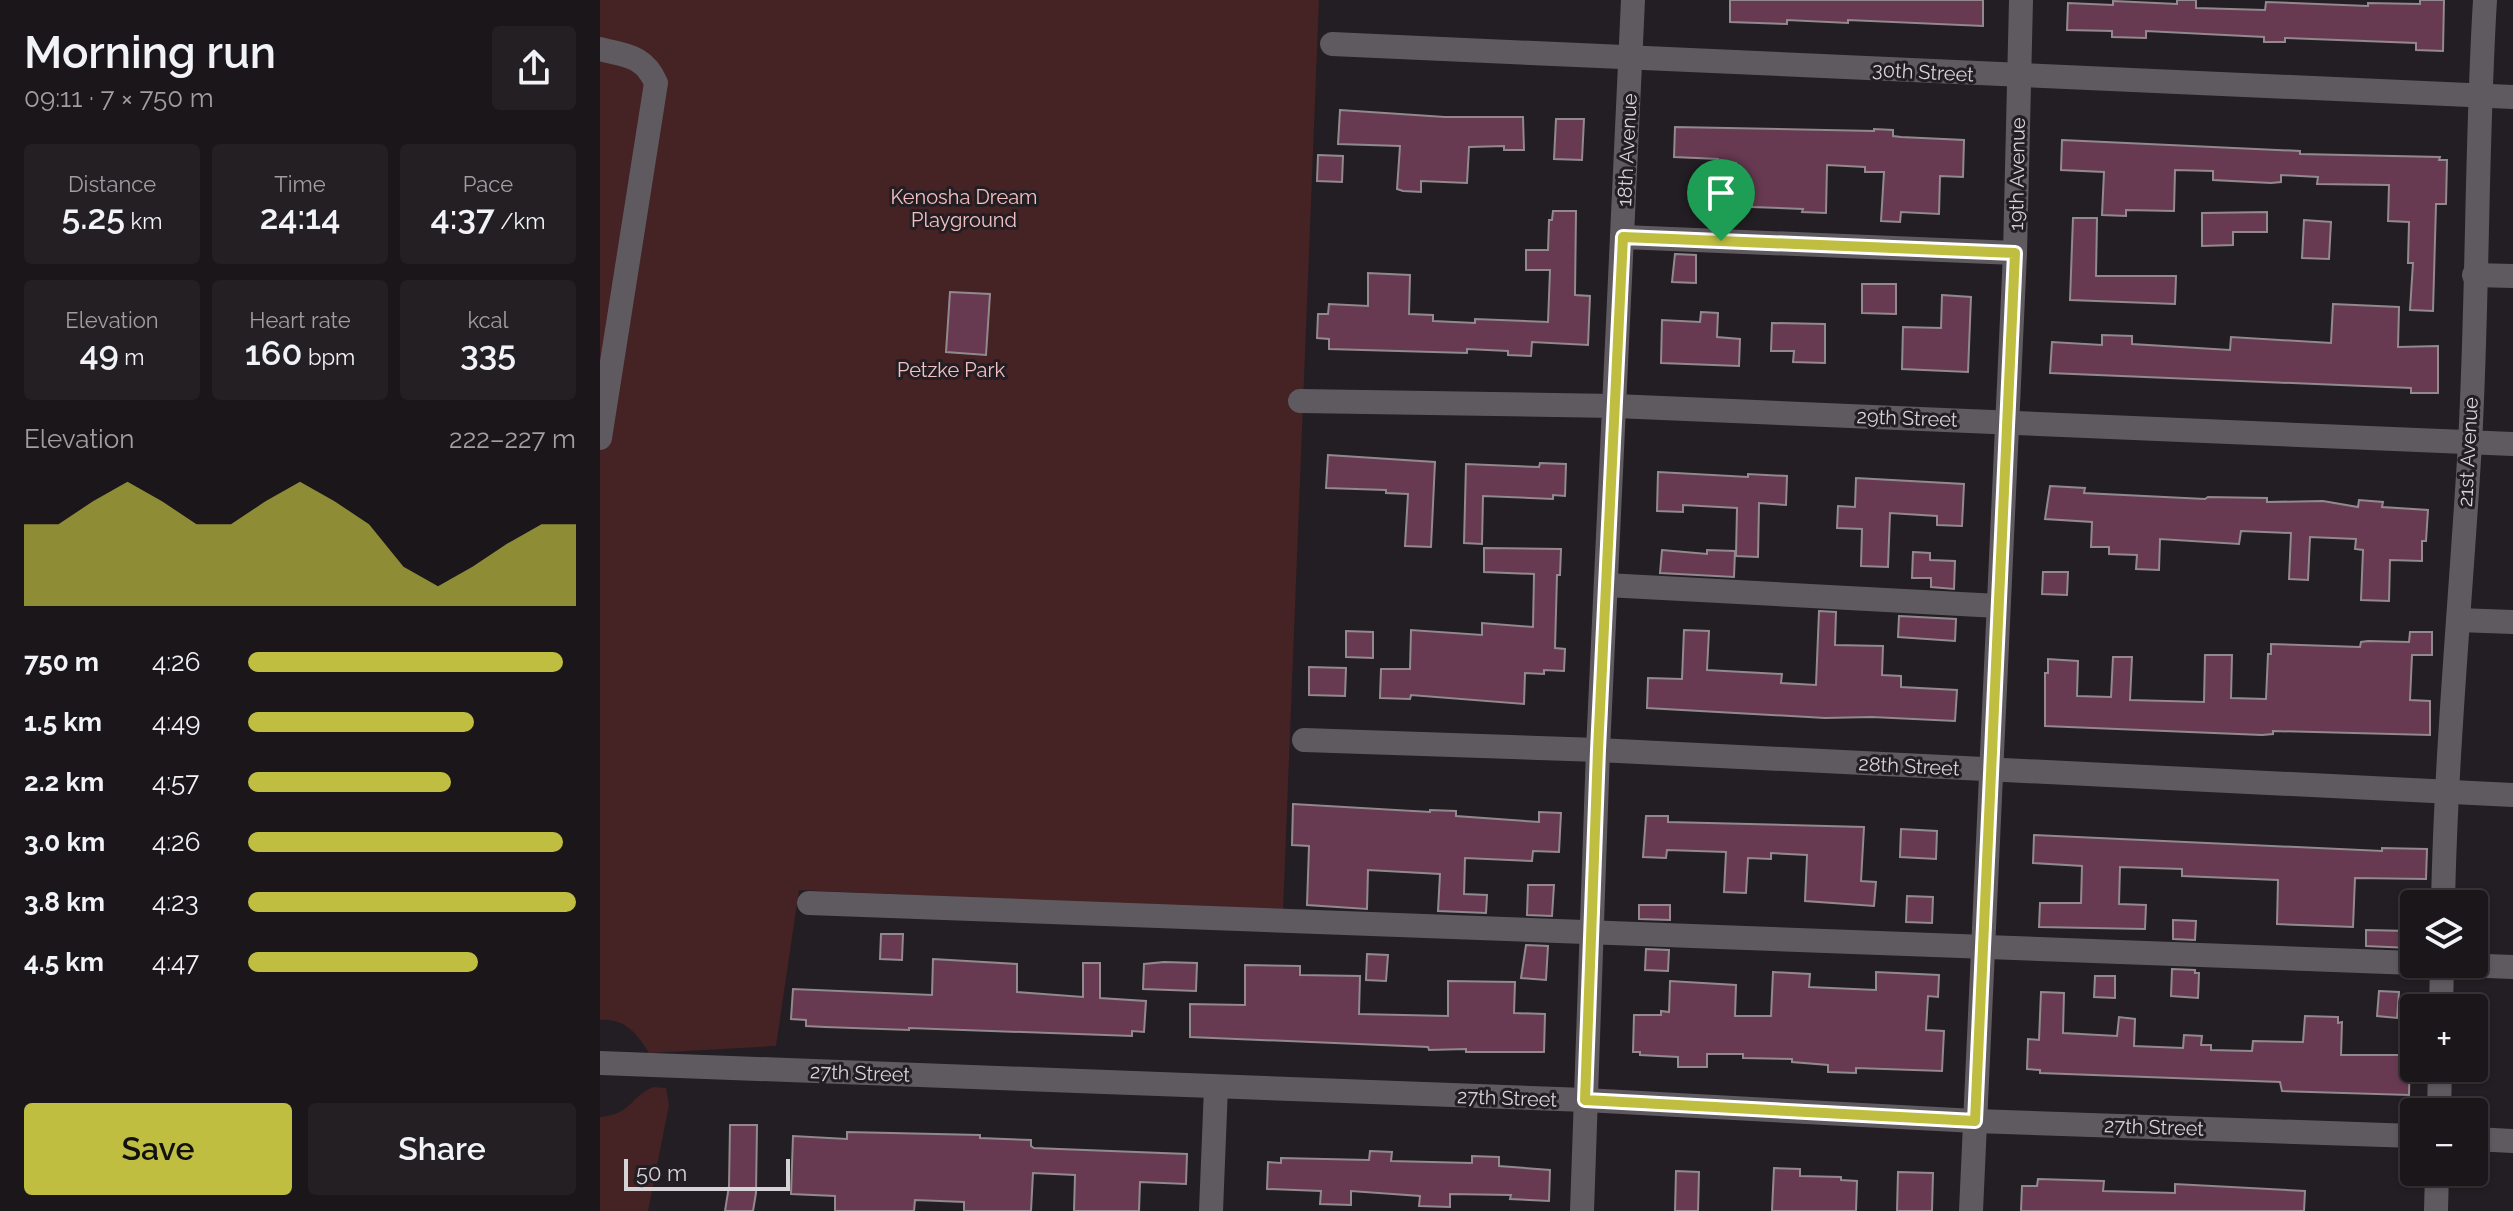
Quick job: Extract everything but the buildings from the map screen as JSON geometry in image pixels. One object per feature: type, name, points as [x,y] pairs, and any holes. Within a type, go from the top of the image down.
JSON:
[{"type":"street","name":"18th Avenue","points":[[1582,1211],[1598,750],[1633,0]]},
{"type":"street","name":"19th Avenue","points":[[1971,1211],[2015,253],[2021,0]]},
{"type":"street","name":"21st Avenue","points":[[2443,890],[2445,791],[2470,441],[2479,95],[2485,0]]},
{"type":"street","name":"30th Street","points":[[1332,44],[2513,97]]},
{"type":"street","points":[[600,49],[635,58],[650,69],[656,83],[600,438]]},
{"type":"street","points":[[1623,237],[2015,253]]},
{"type":"street","points":[[2474,275],[2513,276]]},
{"type":"street","name":"29th Street","points":[[1300,401],[1615,406],[2513,444]]},
{"type":"street","points":[[1606,585],[1998,606]]},
{"type":"street","points":[[2458,620],[2513,622]]},
{"type":"street","name":"28th Street","points":[[1304,740],[1598,750],[2513,795]]},
{"type":"street","points":[[809,903],[2400,962]]},
{"type":"street","points":[[2488,966],[2513,967]]},
{"type":"street","name":"27th Street","points":[[600,1063],[1585,1100],[1975,1121],[2400,1136]]},
{"type":"street","points":[[1211,1211],[1216,1087]]},
{"type":"street","points":[[2488,1140],[2513,1141]]},
{"type":"street","points":[[2436,1211],[2437,1186]]},
{"type":"green space","name":"Petzke Park","points":[[600,0],[1319,0],[1283,911],[799,890],[776,1046],[649,1053],[629,1029],[617,1022],[600,1020]]},
{"type":"green space","points":[[653,1087],[666,1088],[669,1105],[648,1211],[600,1211],[600,1117],[625,1109]]},
{"type":"route","points":[[1623,237],[1721,241],[2015,253],[1975,1121],[1585,1100],[1598,750],[1623,237]]},
{"type":"park label","name":"Kenosha Dream Playground","points":[[964,208]]}]
